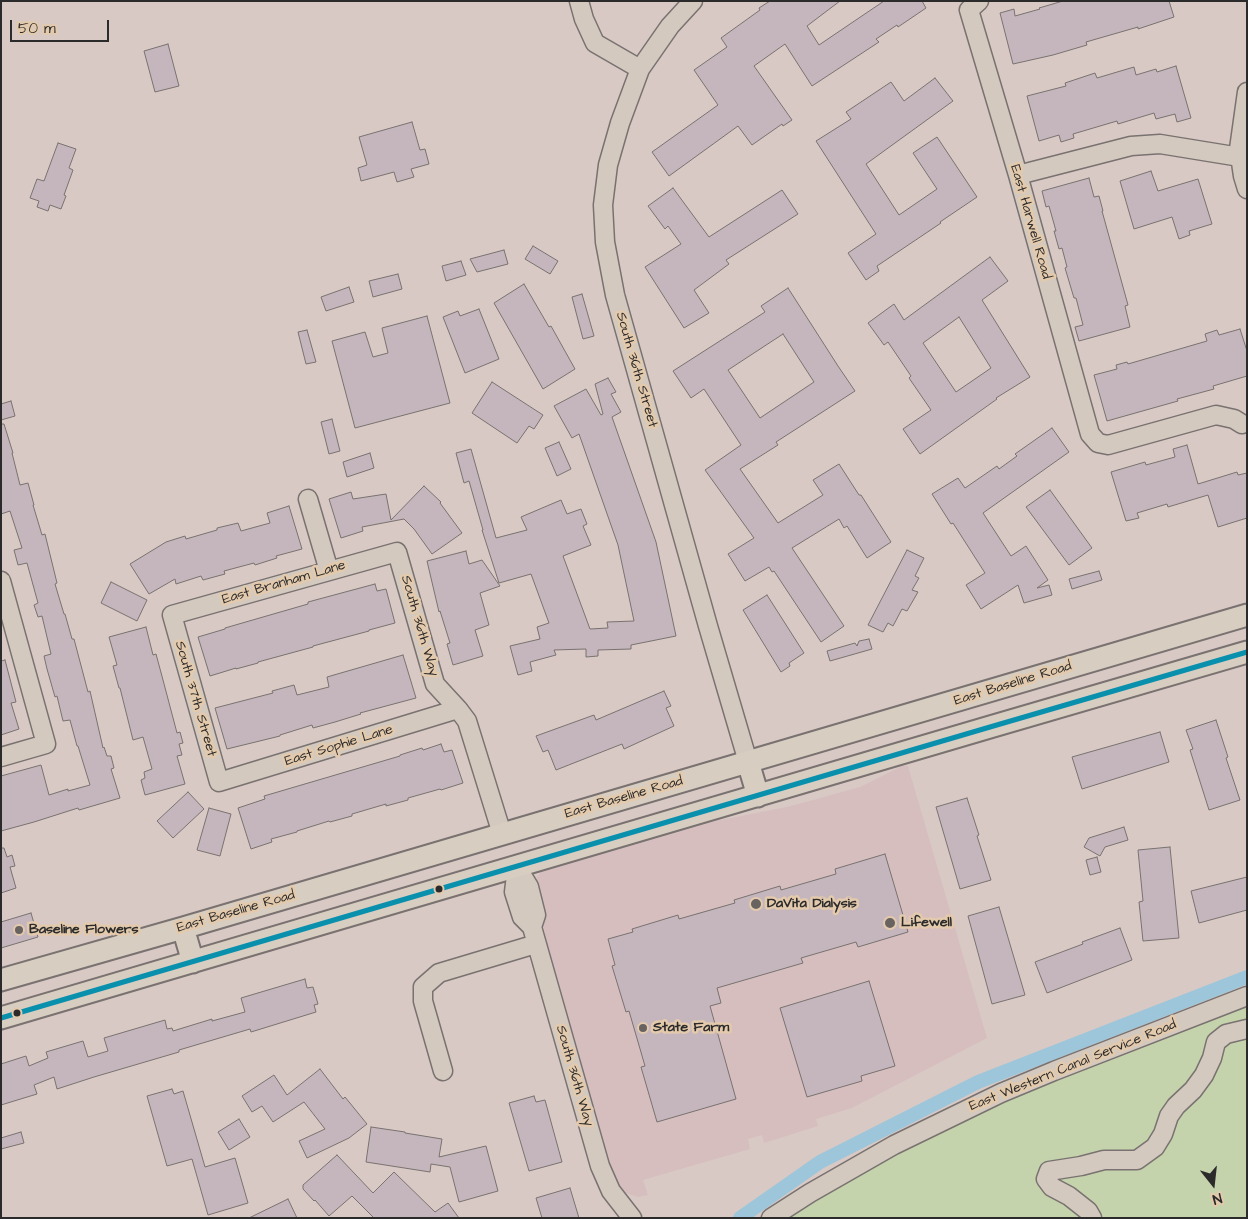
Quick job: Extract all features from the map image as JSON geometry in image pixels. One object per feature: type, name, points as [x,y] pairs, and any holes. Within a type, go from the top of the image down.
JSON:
[{"type":"main road","name":"East Baseline Road","points":[[7,980],[1247,615]]},
{"type":"main road","points":[[1,1018],[1247,652]]},
{"type":"main road","points":[[980,694],[990,727]]},
{"type":"main road","points":[[748,762],[758,796]]},
{"type":"main road","points":[[502,834],[517,866]]},
{"type":"main road","points":[[183,928],[193,962]]},
{"type":"street","points":[[579,1],[595,43],[640,69]]},
{"type":"street","name":"South 36th Street","points":[[693,1],[670,26],[640,69],[620,123],[608,165],[603,205],[605,242],[615,295],[748,762]]},
{"type":"street","name":"East Harwell Road","points":[[979,1],[970,10],[1090,434],[1098,443],[1108,445],[1216,415],[1234,419],[1242,424]]},
{"type":"street","points":[[1247,92],[1239,149],[1247,189]]},
{"type":"street","points":[[1018,175],[1131,146],[1160,144],[1240,158]]},
{"type":"street","points":[[308,499],[329,571]]},
{"type":"street","name":"East Branham Lane","points":[[172,615],[397,552]]},
{"type":"street","name":"South 36th Way","points":[[397,552],[435,684],[468,721],[502,834]]},
{"type":"street","points":[[1,581],[46,744],[1,757]]},
{"type":"street","name":"South 37th Street","points":[[172,615],[219,782]]},
{"type":"street","name":"East Sophie Lane","points":[[219,782],[458,709]]},
{"type":"street","name":"South 36th Way","points":[[517,866],[529,886],[536,914],[534,936],[600,1166],[612,1191],[632,1218]]},
{"type":"street","points":[[443,1071],[423,1001],[423,987],[439,973],[534,936]]},
{"type":"street","name":"East Western Canal Service Road","points":[[772,1218],[810,1193],[894,1145],[1001,1093],[1247,996]]},
{"type":"street","points":[[1092,1218],[1088,1211],[1069,1196],[1052,1187],[1046,1179],[1049,1171],[1104,1160],[1138,1160],[1155,1147],[1164,1134],[1169,1116],[1204,1075],[1212,1058],[1216,1042],[1226,1034],[1247,1029]]},
{"type":"shaded area","points":[[902,766],[908,766],[987,1038],[852,1108],[816,1119],[818,1126],[764,1143],[762,1135],[748,1139],[750,1149],[643,1180],[648,1195],[638,1197],[622,1192],[613,1180],[551,963],[535,887],[537,877],[541,872],[716,821],[791,806],[860,787]]},
{"type":"green space","points":[[1247,1005],[1247,1218],[780,1218],[920,1139],[1042,1086]]},
{"type":"building","points":[[770,1],[840,1],[807,26],[819,45],[884,1],[922,1],[926,8],[876,39],[879,42],[812,86],[785,44],[754,66],[792,120],[783,126],[782,124],[752,145],[738,126],[669,176],[652,152],[718,105],[694,70],[727,47],[721,38]]},
{"type":"building","points":[[1063,1],[1169,1],[1174,17],[1138,29],[1138,27],[1086,42],[1087,45],[1053,55],[1013,64],[1000,13],[1014,9],[1015,16]]},
{"type":"building","points":[[168,44],[179,86],[155,92],[144,51]]},
{"type":"building","points":[[1176,66],[1191,118],[1177,122],[1175,114],[1156,119],[1154,113],[1118,124],[1117,121],[1073,134],[1074,138],[1061,142],[1059,135],[1039,141],[1027,96],[1066,86],[1065,83],[1095,73],[1097,78],[1134,67],[1136,75],[1156,69],[1157,72]]},
{"type":"building","points":[[935,78],[953,101],[866,164],[899,215],[937,189],[913,153],[937,137],[977,197],[877,266],[879,271],[866,280],[848,253],[876,234],[816,141],[851,119],[846,112],[891,82],[904,101]]},
{"type":"building","points":[[412,122],[420,150],[425,149],[429,164],[411,169],[414,177],[397,182],[394,172],[361,181],[358,168],[367,165],[359,137]]},
{"type":"building","points":[[58,143],[76,149],[69,168],[73,170],[61,209],[50,205],[48,211],[37,207],[39,201],[30,198],[37,179],[44,181]]},
{"type":"building","points":[[1151,171],[1158,191],[1198,179],[1212,224],[1189,231],[1190,235],[1179,239],[1172,217],[1134,229],[1120,181]]},
{"type":"building","points":[[1089,178],[1094,197],[1099,196],[1128,305],[1125,306],[1130,327],[1079,341],[1075,327],[1083,325],[1065,268],[1067,267],[1062,248],[1059,249],[1049,206],[1046,207],[1042,191]]},
{"type":"building","points":[[673,188],[709,237],[782,190],[798,214],[726,260],[729,264],[694,290],[709,313],[684,328],[645,267],[681,244],[668,226],[665,229],[648,206]]},
{"type":"building","points":[[533,246],[558,261],[550,274],[525,259]]},
{"type":"building","points":[[504,250],[508,264],[477,272],[470,259]]},
{"type":"building","points":[[990,257],[1008,281],[982,300],[1030,377],[996,398],[920,454],[903,429],[931,410],[888,342],[884,345],[868,323],[894,304],[904,320]],"holes":[[[959,317],[991,368],[956,392],[923,343]]]},
{"type":"building","points":[[461,261],[466,275],[446,281],[442,266]]},
{"type":"building","points":[[398,274],[402,289],[373,297],[369,281]]},
{"type":"building","points":[[524,284],[549,327],[551,326],[575,369],[543,389],[494,303]]},
{"type":"building","points":[[349,287],[354,302],[326,311],[321,297]]},
{"type":"building","points":[[788,288],[855,391],[776,442],[778,445],[740,469],[778,523],[823,495],[813,480],[839,464],[891,542],[867,558],[847,526],[844,528],[839,519],[792,548],[844,626],[821,642],[774,571],[772,572],[769,567],[745,581],[728,554],[754,538],[705,470],[741,445],[704,389],[691,398],[673,371],[765,312],[761,306]],"holes":[[[783,334],[814,382],[760,418],[728,370]]]},
{"type":"building","points":[[582,294],[594,336],[583,339],[572,297]]},
{"type":"building","points":[[479,309],[499,359],[465,373],[443,317],[458,311],[460,316]]},
{"type":"building","points":[[427,316],[450,403],[355,428],[332,341],[365,332],[373,357],[388,353],[382,328]]},
{"type":"building","points":[[1240,329],[1247,351],[1247,376],[1213,386],[1214,389],[1177,399],[1178,401],[1107,421],[1094,375],[1117,369],[1116,365],[1127,362],[1128,364],[1207,341],[1205,334],[1217,330],[1219,335]]},
{"type":"building","points":[[307,330],[316,362],[306,364],[298,332]]},
{"type":"building","points":[[608,378],[616,392],[611,394],[621,412],[612,417],[656,542],[676,636],[631,645],[631,649],[598,650],[598,656],[586,657],[586,649],[554,650],[556,655],[530,662],[532,671],[518,675],[510,646],[540,639],[537,627],[549,623],[531,574],[499,583],[469,481],[464,483],[456,453],[471,449],[496,538],[527,530],[521,517],[561,500],[567,514],[581,509],[587,524],[583,526],[591,545],[563,556],[590,629],[608,628],[607,622],[634,621],[618,545],[579,434],[572,438],[554,406],[586,389],[601,415],[603,414],[595,384]]},
{"type":"building","points":[[492,382],[543,415],[534,429],[529,426],[517,443],[472,413]]},
{"type":"building","points":[[11,401],[15,416],[1,420],[1,404]]},
{"type":"building","points":[[332,419],[340,451],[329,454],[321,422]]},
{"type":"building","points":[[1,424],[4,424],[20,485],[28,483],[42,535],[45,534],[57,583],[55,584],[72,639],[74,639],[88,692],[90,691],[103,748],[107,756],[111,756],[114,768],[111,769],[120,798],[79,810],[78,808],[1,831],[1,776],[41,765],[49,795],[90,785],[70,720],[63,721],[57,696],[55,697],[44,656],[51,654],[42,616],[38,617],[34,605],[38,603],[27,563],[18,565],[14,550],[22,548],[10,511],[1,514]]},
{"type":"building","points":[[1052,428],[1069,452],[983,513],[1011,556],[1026,546],[1048,580],[1037,588],[1049,585],[1052,595],[1024,603],[1018,585],[981,609],[966,585],[985,573],[932,494],[958,478],[965,488],[997,466],[999,469],[1017,456],[1015,454]]},
{"type":"building","points":[[559,442],[571,469],[557,476],[545,448]]},
{"type":"building","points":[[1187,445],[1198,484],[1237,472],[1238,475],[1247,473],[1247,518],[1218,527],[1208,495],[1168,507],[1167,504],[1137,513],[1139,518],[1126,521],[1111,472],[1145,462],[1146,465],[1175,457],[1173,449]]},
{"type":"building","points":[[370,453],[374,468],[347,477],[343,462]]},
{"type":"building","points":[[424,486],[441,502],[462,533],[432,554],[414,529],[404,519],[362,527],[363,531],[341,538],[329,499],[351,492],[353,499],[386,494],[391,520]]},
{"type":"building","points":[[1050,490],[1092,548],[1069,565],[1026,507]]},
{"type":"building","points":[[289,506],[302,549],[276,556],[277,558],[255,565],[254,563],[224,571],[225,574],[203,580],[201,576],[176,584],[175,579],[149,594],[130,564],[166,542],[185,536],[186,539],[238,523],[241,531],[270,523],[267,513]]},
{"type":"building","points":[[907,550],[924,558],[915,576],[919,578],[912,590],[918,592],[907,611],[902,609],[893,626],[888,623],[883,632],[868,625]]},
{"type":"building","points":[[466,551],[469,564],[482,560],[500,586],[480,593],[489,625],[475,630],[483,656],[453,665],[447,644],[450,643],[439,612],[427,561]]},
{"type":"building","points":[[1099,571],[1102,580],[1072,589],[1069,579]]},
{"type":"building","points":[[111,582],[147,600],[137,621],[101,603]]},
{"type":"building","points":[[375,584],[377,591],[386,589],[395,623],[210,676],[198,637],[308,604],[308,602]]},
{"type":"building","points":[[767,595],[804,653],[789,663],[790,666],[781,672],[743,610]]},
{"type":"building","points":[[146,627],[153,655],[156,654],[177,733],[180,732],[183,743],[179,744],[182,755],[177,756],[185,784],[145,795],[141,780],[145,778],[144,772],[152,769],[143,737],[133,740],[113,666],[117,665],[109,637]]},
{"type":"building","points":[[869,639],[872,649],[830,661],[827,651],[855,643],[857,646],[859,641]]},
{"type":"building","points":[[403,655],[416,698],[313,728],[312,725],[280,736],[227,749],[215,708],[273,693],[272,691],[294,685],[297,695],[329,687],[327,677]]},
{"type":"building","points":[[5,660],[16,702],[11,703],[19,729],[1,735],[1,661]]},
{"type":"building","points":[[664,691],[671,706],[666,708],[674,726],[624,749],[622,744],[556,770],[548,750],[543,752],[536,736],[594,715],[596,720]]},
{"type":"building","points":[[1216,720],[1240,800],[1209,810],[1190,750],[1193,749],[1186,730]]},
{"type":"building","points":[[1160,732],[1169,762],[1082,789],[1072,757]]},
{"type":"building","points":[[441,744],[444,752],[452,750],[463,783],[271,839],[272,842],[251,849],[238,808],[265,799],[264,796],[422,748],[423,750]]},
{"type":"building","points":[[188,792],[204,809],[173,838],[157,821]]},
{"type":"building","points":[[967,798],[991,880],[960,889],[936,807]]},
{"type":"building","points":[[209,808],[231,814],[220,856],[197,850]]},
{"type":"building","points":[[1124,827],[1128,840],[1105,847],[1100,856],[1084,847],[1089,838]]},
{"type":"building","points":[[1170,847],[1179,938],[1143,941],[1139,902],[1143,901],[1138,850]]},
{"type":"building","points":[[1,848],[4,848],[7,857],[12,855],[15,866],[10,867],[16,888],[1,893]]},
{"type":"building","points":[[885,854],[908,932],[858,947],[856,942],[801,958],[803,963],[717,988],[721,1003],[710,1006],[736,1099],[657,1122],[641,1067],[645,1066],[629,1011],[626,1012],[612,966],[615,965],[608,939],[633,932],[632,929],[678,915],[679,919],[735,903],[734,900],[780,886],[781,890],[836,874],[835,869]]},
{"type":"building","points":[[1097,857],[1101,872],[1090,875],[1086,860]]},
{"type":"building","points":[[1247,877],[1247,910],[1199,923],[1191,891]]},
{"type":"building","points":[[999,907],[1025,995],[992,1004],[968,916]]},
{"type":"building","name":"Baseline Flowers","points":[[31,913],[38,937],[1,948],[1,922]]},
{"type":"building","points":[[1120,928],[1132,960],[1047,993],[1035,962]]},
{"type":"building","points":[[305,979],[307,988],[313,987],[318,1004],[314,1005],[316,1012],[251,1032],[250,1029],[179,1050],[179,1052],[57,1089],[54,1077],[34,1085],[37,1094],[1,1105],[1,1064],[26,1056],[29,1066],[48,1058],[46,1052],[83,1041],[88,1057],[108,1051],[104,1038],[165,1020],[167,1029],[172,1028],[173,1031],[212,1019],[212,1021],[245,1012],[241,998]]},
{"type":"building","points":[[869,981],[895,1066],[861,1076],[862,1081],[807,1097],[780,1008]]},
{"type":"building","points":[[320,1069],[343,1099],[345,1097],[367,1124],[349,1138],[307,1158],[299,1141],[325,1129],[304,1102],[273,1122],[262,1106],[252,1112],[242,1096],[274,1075],[287,1095]]},
{"type":"building","points":[[172,1089],[174,1094],[183,1091],[205,1167],[235,1158],[248,1203],[208,1215],[192,1159],[167,1166],[147,1096]]},
{"type":"building","points":[[534,1096],[536,1102],[545,1100],[562,1162],[529,1171],[509,1103]]},
{"type":"building","points":[[239,1119],[250,1137],[229,1150],[218,1132]]},
{"type":"building","points":[[371,1127],[442,1139],[439,1157],[486,1146],[498,1191],[459,1202],[450,1167],[431,1164],[430,1172],[366,1162]]},
{"type":"building","points":[[21,1132],[24,1143],[1,1149],[1,1138]]},
{"type":"building","points":[[337,1155],[373,1193],[394,1172],[435,1212],[448,1203],[459,1218],[374,1218],[352,1196],[329,1216],[303,1189],[303,1185]]},
{"type":"building","points":[[570,1188],[579,1218],[542,1218],[536,1198]]},
{"type":"building","points":[[288,1199],[297,1218],[249,1218]]},
{"type":"waterway","points":[[740,1218],[820,1162],[978,1082],[1247,977]]},
{"type":"transit line","points":[[1,1018],[1247,652]]},
{"type":"place","name":"DaVita Dialysis","points":[[756,904]]},
{"type":"place","name":"Lifewell","points":[[890,923]]},
{"type":"place","name":"Baseline Flowers","points":[[19,930]]},
{"type":"place","name":"State Farm","points":[[643,1028]]}]
